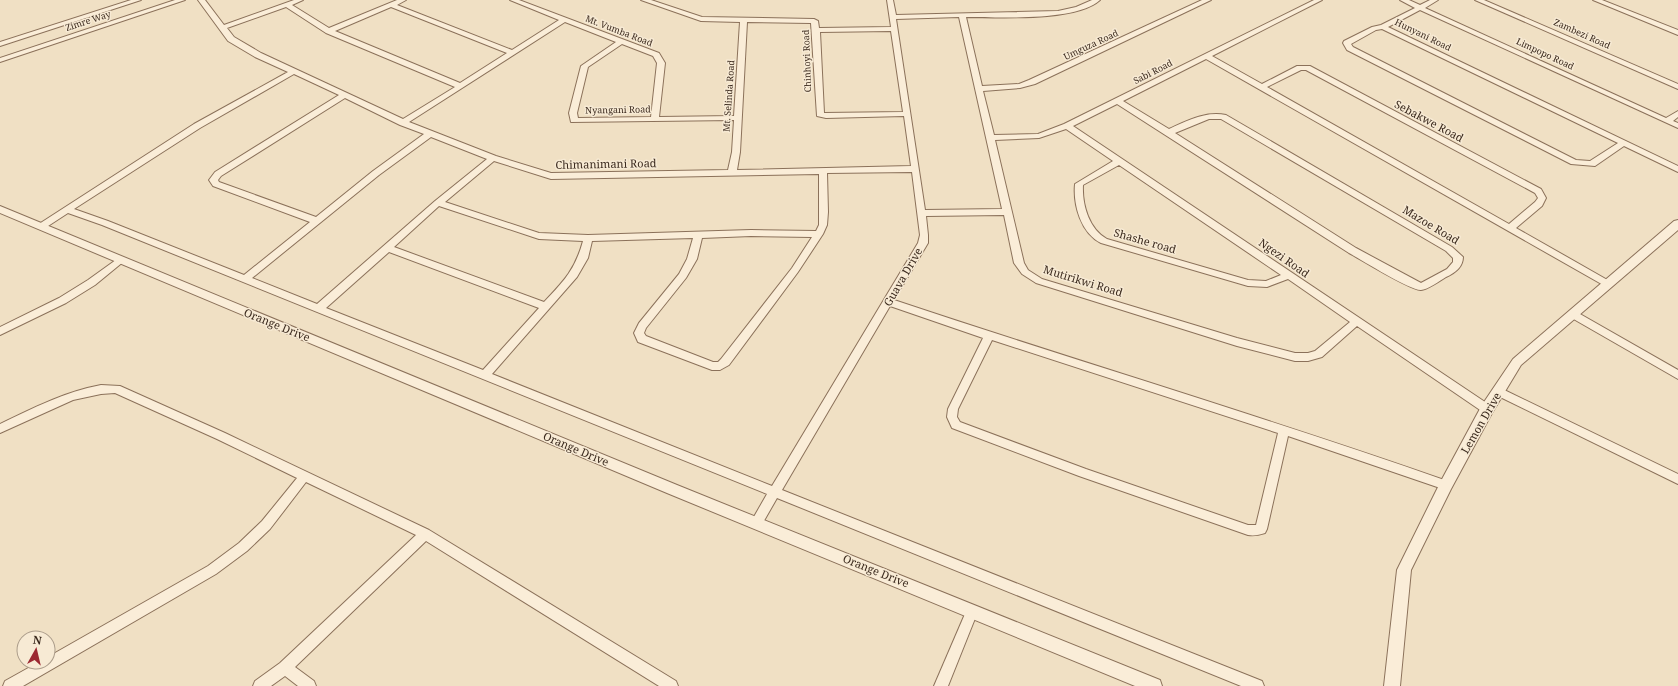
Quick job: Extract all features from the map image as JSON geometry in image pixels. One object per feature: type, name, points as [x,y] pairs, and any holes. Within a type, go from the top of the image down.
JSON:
[{"type":"street","points":[[0,44],[116,3],[138,0]]},
{"type":"street","name":"Zimre Way","points":[[0,60],[182,0]]},
{"type":"street","name":"Chimanimani Road","points":[[201,0],[221,28],[231,39],[258,55],[403,123],[493,158],[543,174],[563,177],[916,169]]},
{"type":"street","points":[[221,28],[300,0]]},
{"type":"street","points":[[329,31],[403,0]]},
{"type":"street","name":"Mt. Vumba Road","points":[[513,0],[656,55],[662,63],[655,119]]},
{"type":"street","name":"Chinhoyi Road","points":[[644,0],[701,20],[810,20],[815,23],[816,30],[820,114],[826,116],[908,114]]},
{"type":"street","name":"Guava Drive","points":[[758,522],[923,242],[924,235],[916,169],[890,0]]},
{"type":"street","points":[[893,17],[1063,13],[1078,9],[1097,0]]},
{"type":"street","name":"Umguza Road","points":[[978,89],[1020,86],[1032,82],[1208,0]]},
{"type":"street","name":"Sabi Road","points":[[990,138],[1039,136],[1067,126],[1319,0]]},
{"type":"street","name":"Limpopo Road","points":[[1404,0],[1678,126]]},
{"type":"street","points":[[1383,27],[1434,0]]},
{"type":"street","name":"Zambezi Road","points":[[1478,0],[1678,87]]},
{"type":"street","points":[[1596,0],[1678,33]]},
{"type":"street","points":[[116,3],[130,17]]},
{"type":"street","points":[[287,4],[329,31],[460,86]]},
{"type":"street","points":[[392,5],[512,53]]},
{"type":"street","name":"Mutirikwi Road","points":[[962,16],[1020,266],[1025,272],[1039,281],[1237,342],[1295,357],[1308,357],[1318,354],[1356,322]]},
{"type":"street","points":[[403,123],[564,20]]},
{"type":"street","name":"Mt. Selinda Road","points":[[732,173],[738,118],[744,20]]},
{"type":"street","name":"Hunyani Road","points":[[1624,143],[1592,164],[1574,162],[1347,46],[1347,43],[1374,28],[1383,27],[1624,143],[1678,169]]},
{"type":"street","points":[[816,30],[895,29]]},
{"type":"street","name":"Nyangani Road","points":[[622,41],[585,66],[573,119],[580,121],[738,118]]},
{"type":"street","points":[[1206,56],[1608,284]]},
{"type":"street","name":"Sebakwe Road","points":[[1262,87],[1300,68],[1307,68],[1538,191],[1542,198],[1539,204],[1510,228]]},
{"type":"street","points":[[42,226],[197,126],[294,71]]},
{"type":"street","points":[[317,221],[216,184],[213,180],[218,174],[345,95]]},
{"type":"street","name":"Mazoe Road","points":[[1117,101],[1170,132],[1335,239],[1399,278],[1421,287],[1450,270],[1458,263],[1458,256],[1449,249],[1223,117],[1204,117],[1170,132]]},
{"type":"street","points":[[1666,120],[1678,113]]},
{"type":"street","name":"Ngezi Road","points":[[1067,126],[1256,252],[1287,276],[1487,409]]},
{"type":"street","points":[[244,280],[376,173],[430,134]]},
{"type":"street","points":[[318,309],[438,203],[493,158]]},
{"type":"street","name":"Shashe road","points":[[1120,161],[1079,184],[1082,207],[1091,231],[1095,236],[1104,241],[1248,283],[1267,284],[1287,276]]},
{"type":"street","points":[[698,235],[692,259],[683,276],[642,326],[639,332],[642,339],[712,366],[720,366],[725,362],[794,270],[819,234],[823,225],[824,212],[823,171]]},
{"type":"street","points":[[438,203],[539,236],[588,238],[819,234]]},
{"type":"street","name":"Orange Drive","points":[[0,209],[672,489],[758,522],[1154,686]]},
{"type":"street","points":[[67,210],[105,223],[1257,686]]},
{"type":"street","points":[[921,213],[1007,212]]},
{"type":"street","name":"Lemon Drive","points":[[1392,686],[1404,570],[1446,485],[1487,409],[1517,362],[1678,224]]},
{"type":"street","points":[[484,376],[574,275],[583,258],[588,238]]},
{"type":"street","points":[[388,248],[546,307]]},
{"type":"street","points":[[0,331],[75,294],[101,276],[120,260]]},
{"type":"street","points":[[889,302],[989,336],[1284,430],[1446,485]]},
{"type":"street","points":[[1573,314],[1678,375]]},
{"type":"street","points":[[989,336],[953,409],[952,418],[956,425],[1076,471],[1248,530],[1262,528],[1284,430]]},
{"type":"street","points":[[0,429],[81,392],[100,388],[116,389],[221,436],[425,534],[671,686]]},
{"type":"street","points":[[1498,392],[1678,479]]},
{"type":"street","points":[[10,686],[212,570],[243,547],[266,525],[304,477]]},
{"type":"street","points":[[260,686],[286,668],[425,534]]},
{"type":"street","points":[[941,686],[972,611]]},
{"type":"street","points":[[286,668],[309,686]]}]
